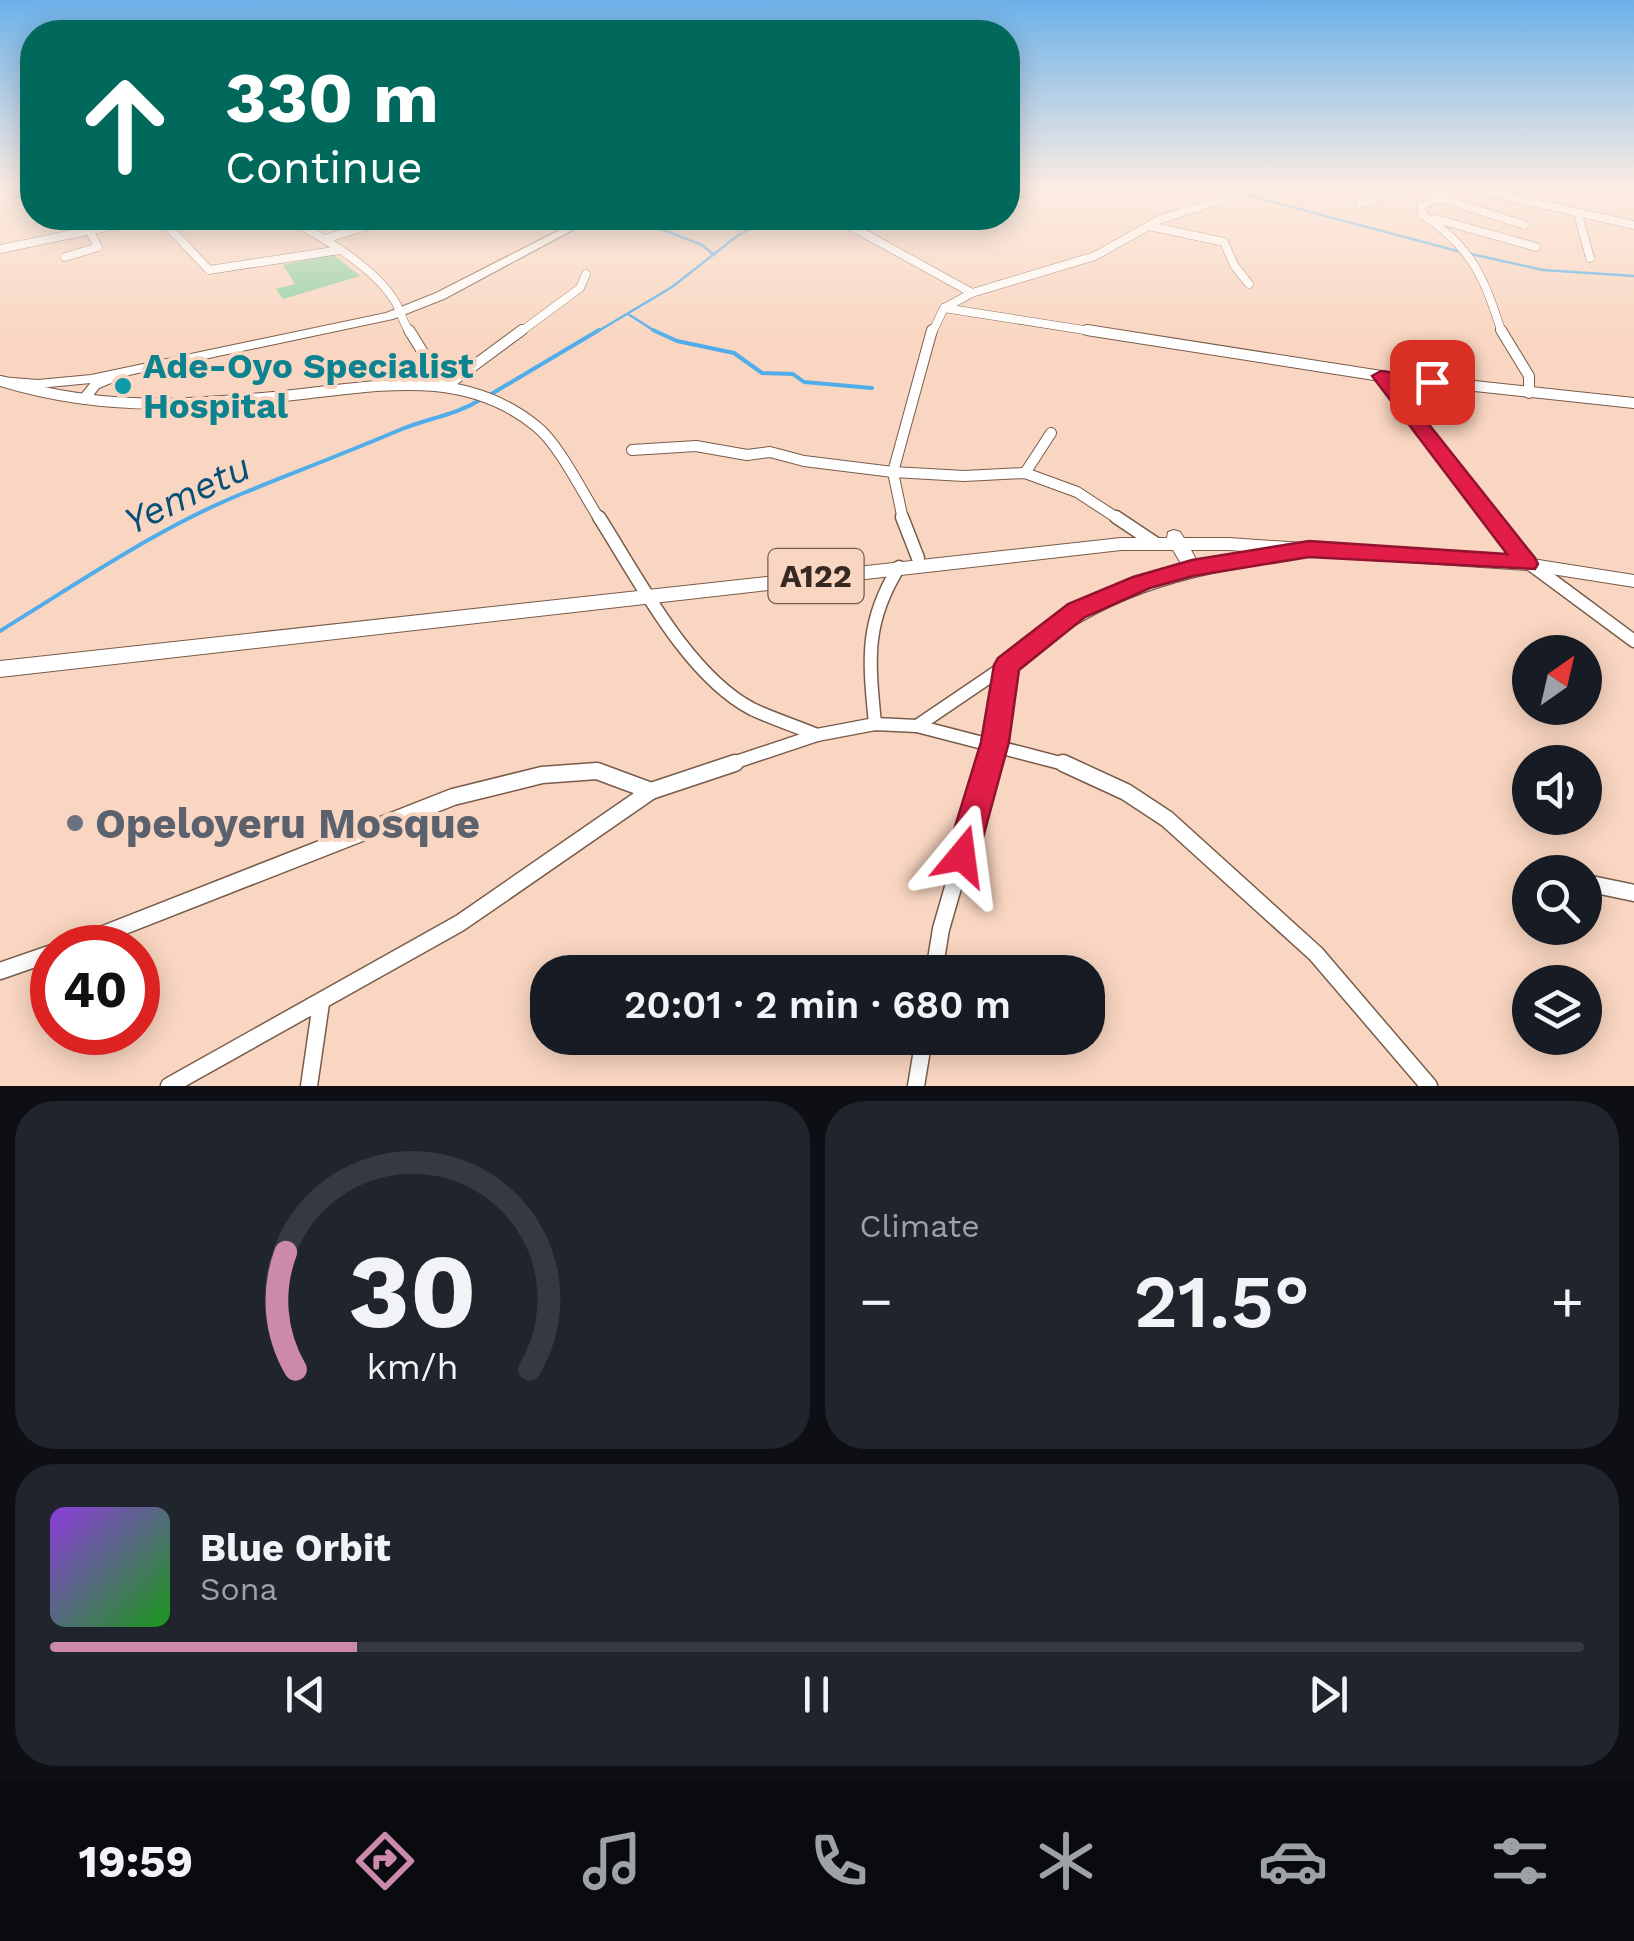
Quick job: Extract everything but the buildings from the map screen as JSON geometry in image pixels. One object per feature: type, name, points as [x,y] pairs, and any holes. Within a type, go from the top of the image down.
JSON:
[{"type":"highway","points":[[0,372],[43,379],[94,374],[399,311],[539,240]]},
{"type":"highway","points":[[0,381],[63,383],[122,373],[399,311],[545,240]]},
{"type":"highway","points":[[1164,539],[1192,568]]},
{"type":"highway","name":"A122","points":[[649,592],[918,558],[1164,539],[1522,560],[1634,574]]},
{"type":"highway","name":"A122","points":[[0,666],[649,592],[1164,539],[1522,560],[1634,581]]},
{"type":"street","points":[[0,252],[44,240]]},
{"type":"street","points":[[65,258],[98,247],[95,240]]},
{"type":"street","points":[[180,240],[209,270],[340,250]]},
{"type":"street","points":[[326,240],[376,282],[446,383]]},
{"type":"street","points":[[876,240],[972,292]]},
{"type":"street","points":[[918,558],[898,507],[893,472],[920,384],[932,327],[944,308],[972,292],[1095,256],[1124,240]]},
{"type":"street","points":[[1213,240],[1224,242],[1234,265],[1249,284]]},
{"type":"street","points":[[1455,240],[1488,284],[1502,334],[1529,376],[1530,393]]},
{"type":"street","points":[[1510,240],[1536,247]]},
{"type":"street","points":[[1585,240],[1590,258]]},
{"type":"street","points":[[446,383],[580,288],[586,274]]},
{"type":"street","points":[[944,308],[1381,376],[1634,403]]},
{"type":"street","points":[[84,399],[96,384],[122,373]]},
{"type":"street","points":[[1381,376],[1522,560],[1634,641]]},
{"type":"street","points":[[0,381],[39,394],[84,399],[213,402],[394,382],[446,383],[490,394],[517,408],[541,429],[687,652],[726,692],[750,708],[817,735]]},
{"type":"street","points":[[1025,473],[1051,432]]},
{"type":"street","points":[[632,450],[696,446],[747,455],[770,452],[893,472],[964,476],[1025,473],[1077,492],[1164,539]]},
{"type":"street","points":[[917,726],[1007,665],[1076,611],[1142,582],[1192,568],[1309,549]]},
{"type":"street","points":[[875,724],[870,624],[874,606],[899,566]]},
{"type":"street","points":[[937,955],[995,742],[1007,665]]},
{"type":"street","points":[[169,1086],[460,923],[650,791],[817,735],[875,724],[917,726],[995,742],[1093,776],[1167,819],[1316,954],[1428,1086]]},
{"type":"street","points":[[126,925],[452,796],[497,784],[598,771],[650,791]]},
{"type":"street","points":[[1602,886],[1634,892]]},
{"type":"street","points":[[0,972],[30,961]]},
{"type":"street","points":[[308,1086],[316,1058],[320,1003]]},
{"type":"street","points":[[916,1086],[921,1055]]},
{"type":"green space","points":[[333,254],[360,276],[283,299],[276,289],[295,284],[283,265]]},
{"type":"waterway","points":[[688,240],[713,255]]},
{"type":"waterway","name":"Yemetu","points":[[713,255],[732,240]]},
{"type":"waterway","name":"Yemetu","points":[[1415,240],[1461,252]]},
{"type":"waterway","name":"Yemetu","points":[[1471,254],[1543,270],[1634,276]]},
{"type":"waterway","name":"Yemetu","points":[[595,333],[672,287],[713,255]]},
{"type":"waterway","points":[[628,314],[654,330]]},
{"type":"waterway","name":"Yemetu","points":[[488,396],[599,330]]},
{"type":"waterway","points":[[654,330],[677,341],[734,353],[762,373],[793,374],[804,382],[872,388]]},
{"type":"waterway","points":[[654,330],[658,333]]},
{"type":"waterway","name":"Yemetu","points":[[0,631],[120,556],[214,506],[480,400]]},
{"type":"place","name":"Ade-Oyo Specialist Hospital","points":[[123,386]]},
{"type":"place","name":"Opeloyeru Mosque","points":[[75,823]]},
{"type":"route","points":[[962,856],[995,742],[1007,665],[1076,611],[1142,582],[1192,568],[1309,549],[1526,564],[1381,376],[1432,382]]}]
